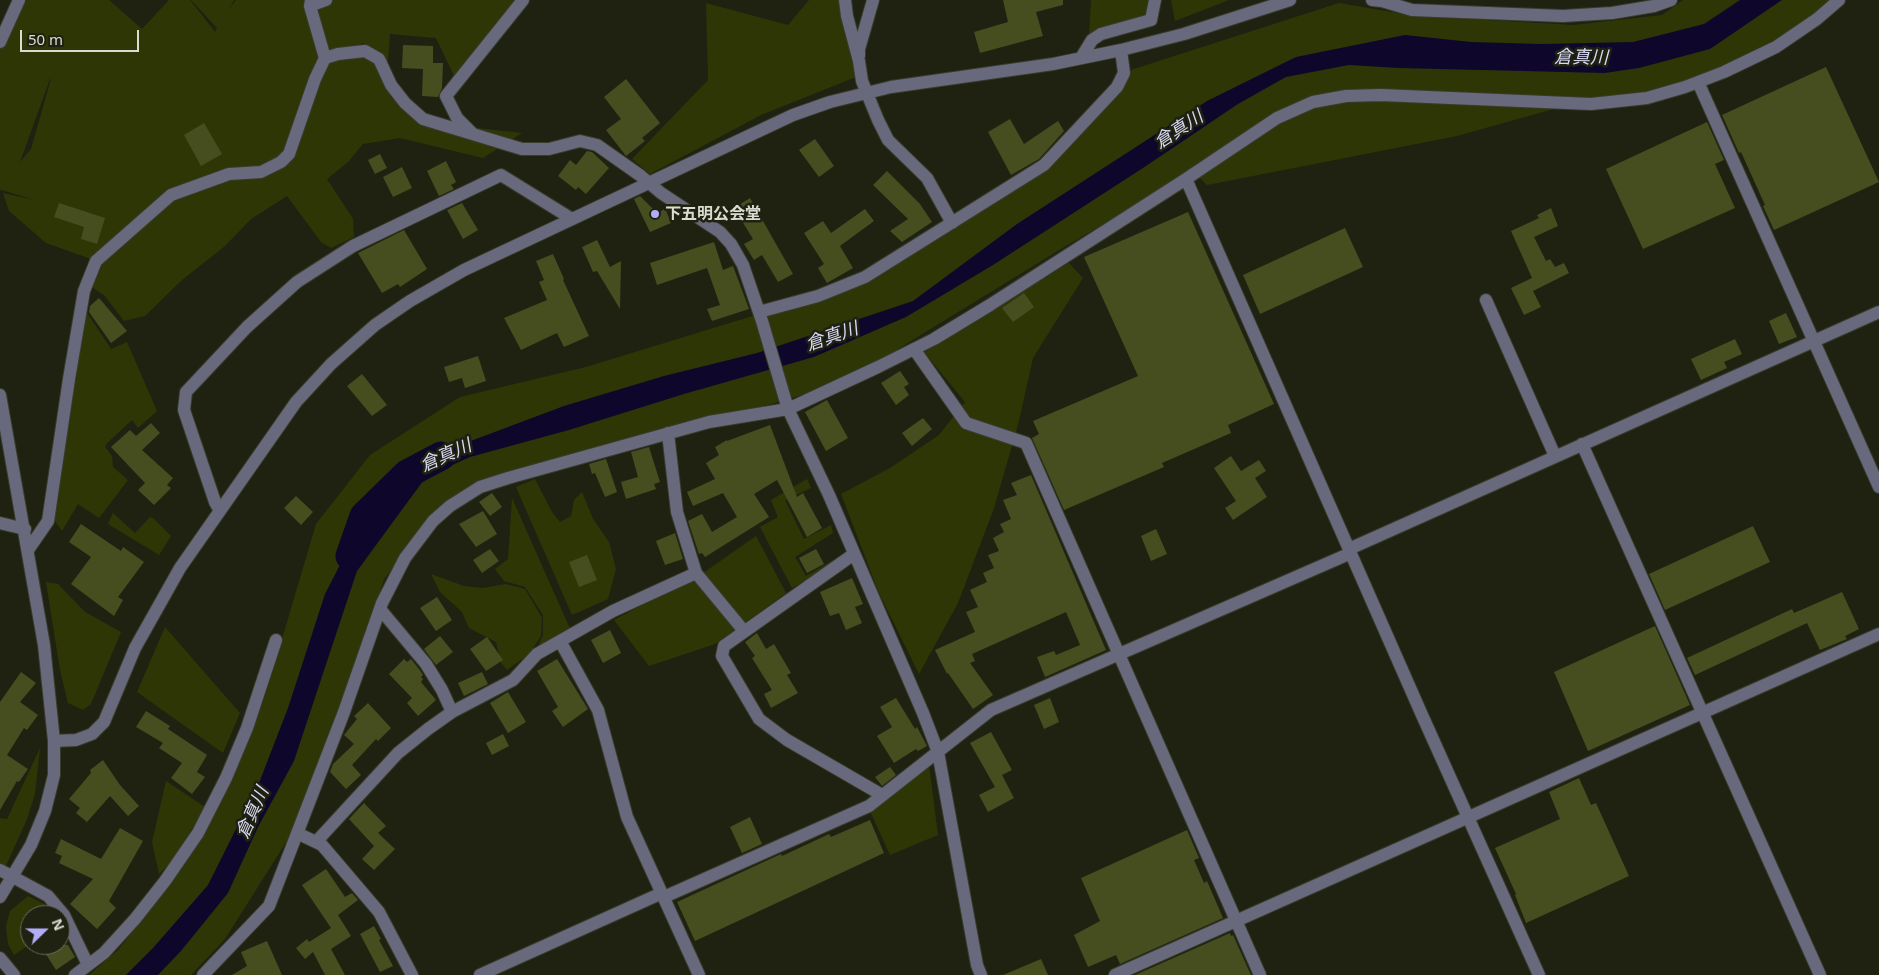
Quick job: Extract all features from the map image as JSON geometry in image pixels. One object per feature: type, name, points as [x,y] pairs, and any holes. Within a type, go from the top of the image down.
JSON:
[{"type":"street","points":[[0,42],[19,0]]},
{"type":"street","points":[[28,550],[48,521],[84,291],[96,261],[170,195],[229,174],[262,172],[281,162],[289,154],[315,79],[325,58],[310,3],[326,0]]},
{"type":"street","points":[[474,134],[457,118],[446,96],[523,0]]},
{"type":"street","points":[[845,0],[846,16],[866,92],[888,140],[927,178],[952,224]]},
{"type":"street","points":[[859,61],[859,49],[873,0]]},
{"type":"street","points":[[1081,58],[1092,40],[1101,34],[1151,20],[1155,0]]},
{"type":"street","points":[[54,741],[76,740],[92,734],[104,722],[135,648],[180,568],[296,402],[331,364],[375,325],[410,301],[464,270],[793,114],[866,92],[1121,50],[1184,34],[1290,0]]},
{"type":"street","points":[[1372,0],[1412,10],[1563,16],[1612,13],[1654,6],[1671,0]]},
{"type":"street","points":[[203,975],[269,906],[344,712],[380,609],[404,558],[432,521],[450,506],[480,487],[709,422],[788,409],[914,349],[990,305],[1186,180],[1277,118],[1312,102],[1346,96],[1591,104],[1647,98],[1724,72],[1776,48],[1840,0]]},
{"type":"street","points":[[761,317],[865,277],[1044,165],[1118,86],[1124,73],[1121,50]]},
{"type":"street","points":[[325,58],[338,54],[365,51],[379,59],[391,85],[405,103],[423,119],[522,149],[549,149],[580,141],[597,145],[720,232],[731,244],[744,265],[788,409],[854,554],[938,752],[977,965],[981,975]]},
{"type":"street","points":[[1698,82],[1879,487]]},
{"type":"street","points":[[220,511],[215,502],[184,410],[186,392],[247,327],[297,282],[353,246],[500,175],[572,219]]},
{"type":"street","points":[[1186,180],[1468,817],[1540,975]]},
{"type":"street","points":[[1486,300],[1555,456]]},
{"type":"street","points":[[480,975],[869,806],[991,710],[1118,655],[1555,456],[1879,312]]},
{"type":"street","points":[[914,349],[966,423],[1026,443],[1260,975]]},
{"type":"street","points":[[0,394],[44,645],[54,741],[54,775],[45,811],[31,846],[0,897]]},
{"type":"street","points":[[668,434],[677,512],[696,573],[744,631]]},
{"type":"street","points":[[1582,444],[1820,975]]},
{"type":"street","points":[[0,523],[24,529]]},
{"type":"street","points":[[854,554],[724,646],[722,656],[759,719],[787,740],[882,795]]},
{"type":"street","points":[[316,842],[398,753],[452,712],[513,680],[538,654],[614,610],[696,573]]},
{"type":"street","points":[[380,609],[426,664],[442,690],[452,712]]},
{"type":"street","points":[[1115,975],[1879,634]]},
{"type":"street","points":[[75,975],[104,953],[136,919],[198,833],[226,778],[247,728],[276,640]]},
{"type":"street","points":[[560,641],[598,710],[627,817],[699,975]]},
{"type":"street","points":[[297,833],[322,845],[379,912],[412,975]]},
{"type":"street","points":[[0,870],[48,896],[64,916],[88,965]]},
{"type":"street","points":[[0,958],[14,975]]},
{"type":"green space","points":[[26,0],[109,0],[142,29],[169,0],[190,0],[215,32],[217,28],[191,0],[234,0],[229,9],[236,0],[523,0],[457,82],[436,38],[390,34],[387,76],[379,59],[363,43],[340,53],[365,51],[405,103],[440,124],[522,133],[483,158],[400,138],[363,144],[348,162],[327,179],[353,219],[354,237],[331,248],[321,242],[287,196],[251,219],[225,246],[182,280],[145,316],[124,321],[104,295],[87,284],[91,259],[46,243],[9,211],[3,193],[34,200],[1,191],[0,189],[0,46]],"holes":[[[51,79],[31,149],[20,162]]]},
{"type":"green space","points":[[809,0],[843,0],[847,36],[856,77],[761,115],[650,174],[632,159],[708,80],[706,3],[788,25]]},
{"type":"green space","points":[[1091,0],[1155,0],[1151,20],[1089,35]]},
{"type":"green space","points":[[1171,0],[1229,0],[1175,21]]},
{"type":"green space","points":[[1683,0],[1829,0],[1771,50],[1647,98],[1575,103],[1457,136],[1207,185],[1195,173],[1215,159],[1064,247],[841,384],[480,487],[433,521],[384,579],[355,679],[302,817],[225,939],[191,975],[89,975],[118,950],[181,870],[219,806],[264,700],[316,524],[370,455],[460,397],[586,367],[818,296],[865,277],[1044,165],[1123,75],[1134,69],[1339,3],[1415,16],[1574,25],[1662,15]]},
{"type":"green space","points":[[1069,263],[1083,278],[1033,358],[1018,425],[994,508],[958,603],[919,674],[879,593],[841,494],[890,468],[939,435],[965,402],[924,352]]},
{"type":"green space","points":[[85,310],[111,349],[127,342],[157,411],[138,428],[132,420],[107,443],[105,447],[112,456],[113,467],[128,480],[99,518],[78,504],[62,531],[54,520]]},
{"type":"green space","points":[[535,479],[552,512],[560,522],[571,516],[574,500],[582,492],[593,519],[609,542],[616,569],[608,599],[572,615],[516,487]]},
{"type":"green space","points":[[807,479],[811,488],[785,500],[804,539],[831,525],[833,533],[795,557],[806,576],[840,556],[842,560],[792,588],[760,527],[778,517],[771,500]]},
{"type":"green space","points":[[512,498],[571,631],[535,652],[543,635],[543,615],[525,587],[504,581],[495,569],[508,559]]},
{"type":"green space","points":[[113,513],[135,533],[150,517],[171,536],[159,555],[108,524]]},
{"type":"green space","points":[[756,536],[786,593],[715,644],[649,666],[614,620],[706,571]]},
{"type":"green space","points":[[431,574],[464,586],[483,588],[506,584],[525,589],[542,618],[541,636],[529,654],[507,670],[501,663],[496,642],[469,628],[462,612],[440,592]]},
{"type":"green space","points":[[46,582],[58,584],[85,612],[121,632],[91,704],[83,710],[68,703],[60,670]]},
{"type":"green space","points":[[165,627],[240,713],[223,753],[137,692]]},
{"type":"green space","points":[[40,748],[35,794],[27,819],[5,868],[0,865],[0,818],[7,819]]},
{"type":"green space","points":[[929,765],[938,835],[890,855],[870,811]]},
{"type":"green space","points":[[166,781],[205,807],[175,858],[159,874],[152,842]]},
{"type":"green space","points":[[28,896],[45,905],[20,905],[20,951],[14,955],[8,944],[6,926],[10,911]]},
{"type":"water","points":[[1740,0],[1782,0],[1710,49],[1639,68],[1605,73],[1349,65],[1286,77],[1238,104],[993,265],[906,317],[814,357],[684,394],[569,430],[470,457],[426,477],[357,571],[294,761],[258,827],[228,893],[181,951],[158,975],[126,975],[153,948],[208,885],[259,783],[288,708],[325,594],[363,520],[407,474],[452,448],[564,406],[664,376],[757,353],[913,301],[1017,224],[1207,101],[1296,57],[1405,35],[1471,42],[1542,44],[1633,42],[1704,24]]},
{"type":"building","points":[[1003,0],[1063,0],[1063,5],[1036,12],[1043,36],[980,53],[974,32],[1008,22]]},
{"type":"building","points":[[403,45],[433,46],[433,63],[443,63],[442,88],[438,97],[422,96],[423,69],[402,68]]},
{"type":"building","points":[[1826,67],[1879,182],[1774,230],[1763,206],[1765,205],[1722,115]]},
{"type":"building","points":[[626,79],[660,123],[642,138],[645,141],[626,156],[606,130],[621,119],[604,97]]},
{"type":"building","points":[[1010,119],[1024,144],[1058,121],[1064,131],[1039,159],[1011,175],[988,132]]},
{"type":"building","points":[[1707,122],[1724,160],[1715,164],[1735,208],[1643,249],[1606,169]]},
{"type":"building","points":[[204,123],[222,154],[201,166],[184,135]]},
{"type":"building","points":[[815,139],[834,166],[819,177],[799,150]]},
{"type":"building","points":[[587,151],[592,152],[609,168],[586,194],[578,187],[576,190],[558,176],[570,160],[576,165]]},
{"type":"building","points":[[380,154],[387,168],[375,174],[368,160]]},
{"type":"building","points":[[446,161],[456,182],[451,185],[454,189],[439,196],[427,171]]},
{"type":"building","points":[[402,167],[412,188],[393,197],[383,177]]},
{"type":"building","points":[[887,171],[920,204],[932,222],[902,242],[890,231],[908,219],[873,185]]},
{"type":"building","name":"下五明公会堂","points":[[640,196],[658,214],[665,208],[671,223],[650,232],[634,199]]},
{"type":"building","points":[[750,198],[793,274],[778,282],[762,255],[754,260],[744,244],[753,239],[734,208]]},
{"type":"building","points":[[59,203],[105,218],[97,244],[81,239],[84,227],[54,217]]},
{"type":"building","points":[[462,203],[478,230],[463,239],[447,210]]},
{"type":"building","points":[[1551,208],[1558,226],[1534,237],[1546,261],[1550,259],[1555,267],[1564,263],[1569,273],[1533,291],[1541,307],[1524,315],[1511,288],[1532,278],[1511,231],[1539,218],[1537,215]]},
{"type":"building","points":[[865,209],[874,221],[840,246],[853,268],[827,283],[818,268],[824,264],[804,233],[823,221],[831,233]]},
{"type":"building","points":[[1188,212],[1274,404],[1228,425],[1231,433],[1162,463],[1164,467],[1064,510],[1032,438],[1039,434],[1033,421],[1138,376],[1084,257]]},
{"type":"building","points":[[1345,228],[1363,267],[1260,314],[1243,275]]},
{"type":"building","points":[[404,230],[427,269],[400,287],[398,284],[382,293],[358,253]]},
{"type":"building","points":[[597,240],[610,267],[621,261],[620,309],[597,271],[593,272],[582,247]]},
{"type":"building","points":[[714,242],[723,270],[733,266],[749,309],[712,321],[707,309],[720,305],[707,268],[657,285],[650,263]]},
{"type":"building","points":[[553,254],[589,336],[564,347],[557,333],[521,350],[504,318],[547,300],[539,282],[544,280],[536,261]]},
{"type":"building","points":[[1024,293],[1034,307],[1013,322],[1002,308]]},
{"type":"building","points":[[99,298],[127,331],[111,343],[89,312],[90,306]]},
{"type":"building","points":[[1786,313],[1797,337],[1779,344],[1769,321]]},
{"type":"building","points":[[1735,339],[1742,354],[1724,362],[1727,368],[1701,380],[1691,359]]},
{"type":"building","points":[[478,356],[486,381],[465,388],[462,378],[449,382],[444,367]]},
{"type":"building","points":[[900,371],[909,384],[904,387],[909,395],[896,405],[881,383]]},
{"type":"building","points":[[362,374],[387,405],[372,416],[347,386]]},
{"type":"building","points":[[827,400],[848,438],[826,451],[805,412]]},
{"type":"building","points":[[923,418],[932,429],[912,446],[902,433]]},
{"type":"building","points":[[151,423],[160,433],[142,450],[173,478],[167,485],[171,488],[154,505],[138,490],[145,483],[111,447],[130,430],[136,436]]},
{"type":"building","points":[[770,425],[797,497],[803,493],[822,528],[807,537],[777,480],[754,494],[769,517],[705,557],[702,553],[699,554],[688,521],[702,514],[712,532],[737,517],[723,493],[693,506],[687,492],[715,479],[706,463],[719,455],[715,447],[727,440]]},
{"type":"building","points":[[649,447],[660,482],[654,484],[656,489],[626,499],[621,482],[638,477],[631,452]]},
{"type":"building","points":[[1231,456],[1241,471],[1259,460],[1266,471],[1255,478],[1267,497],[1233,520],[1225,508],[1236,501],[1214,468]]},
{"type":"building","points":[[606,459],[617,492],[605,497],[595,473],[592,474],[589,464]]},
{"type":"building","points":[[1031,475],[1106,650],[1045,677],[1037,657],[1054,651],[1056,655],[1080,645],[1066,612],[972,654],[975,661],[970,663],[993,695],[973,709],[947,674],[935,650],[975,632],[966,612],[978,607],[970,590],[987,582],[983,573],[994,568],[988,555],[999,551],[993,538],[1004,532],[1000,524],[1011,519],[1003,500],[1017,495],[1011,483]]},
{"type":"building","points":[[492,493],[502,507],[490,516],[479,502]]},
{"type":"building","points":[[296,496],[313,512],[301,525],[284,508]]},
{"type":"building","points":[[483,511],[497,534],[476,547],[459,524]]},
{"type":"building","points":[[81,524],[121,551],[123,547],[144,562],[118,597],[123,600],[114,616],[71,584],[91,557],[69,542]]},
{"type":"building","points":[[1753,526],[1770,562],[1665,610],[1649,574]]},
{"type":"building","points":[[1156,529],[1167,554],[1151,561],[1141,536]]},
{"type":"building","points":[[675,533],[683,559],[665,565],[656,541]]},
{"type":"building","points":[[490,549],[499,561],[482,573],[473,560]]},
{"type":"building","points":[[816,549],[824,564],[807,573],[799,558]]},
{"type":"building","points":[[587,555],[597,580],[579,587],[569,562]]},
{"type":"building","points":[[852,578],[863,604],[855,607],[862,623],[846,630],[839,613],[830,616],[820,592]]},
{"type":"building","points":[[1842,592],[1859,629],[1845,636],[1847,639],[1820,650],[1807,623],[1695,675],[1687,658],[1792,609],[1794,613]]},
{"type":"building","points":[[437,597],[452,620],[436,631],[420,608]]},
{"type":"building","points":[[1655,626],[1690,705],[1588,751],[1554,672]]},
{"type":"building","points":[[610,630],[621,653],[603,663],[591,640]]},
{"type":"building","points":[[757,633],[766,649],[774,644],[791,673],[787,675],[798,693],[771,708],[764,694],[772,690],[752,658],[755,656],[745,642]]},
{"type":"building","points":[[440,636],[453,652],[436,665],[424,649]]},
{"type":"building","points":[[487,637],[503,660],[486,671],[470,649]]},
{"type":"building","points":[[404,659],[407,662],[411,659],[419,669],[423,675],[421,682],[436,700],[418,716],[407,703],[412,698],[389,674]]},
{"type":"building","points":[[557,659],[588,709],[563,727],[552,711],[558,707],[537,671]]},
{"type":"building","points":[[21,672],[36,683],[20,702],[38,715],[27,730],[24,728],[7,755],[28,769],[19,782],[17,781],[0,810],[0,702]]},
{"type":"building","points":[[482,672],[488,684],[464,696],[458,683]]},
{"type":"building","points":[[508,692],[526,722],[508,733],[490,703]]},
{"type":"building","points":[[896,698],[915,729],[917,727],[927,746],[918,751],[916,749],[894,763],[877,736],[892,727],[880,707]]},
{"type":"building","points":[[1050,698],[1059,722],[1044,729],[1034,705]]},
{"type":"building","points":[[368,703],[391,728],[378,741],[376,739],[352,765],[361,775],[346,789],[330,772],[333,764],[354,744],[344,735],[357,719],[354,716]]},
{"type":"building","points":[[146,711],[170,726],[168,729],[207,755],[197,772],[205,777],[192,794],[171,778],[182,763],[159,748],[163,743],[136,727]]},
{"type":"building","points":[[991,732],[1012,770],[1002,775],[1014,798],[988,812],[979,795],[995,787],[970,743]]},
{"type":"building","points":[[503,734],[509,746],[492,755],[486,743]]},
{"type":"building","points":[[103,760],[120,785],[139,806],[128,816],[110,796],[87,822],[76,813],[80,808],[69,799],[91,773],[90,770]]},
{"type":"building","points":[[890,767],[896,775],[882,786],[875,777]]},
{"type":"building","points":[[1579,778],[1591,805],[1596,803],[1629,876],[1526,923],[1516,894],[1495,848],[1560,819],[1549,792]]},
{"type":"building","points":[[364,803],[386,826],[378,833],[395,849],[374,870],[362,859],[374,846],[349,819]]},
{"type":"building","points":[[750,817],[762,844],[742,853],[730,827]]},
{"type":"building","points":[[870,820],[884,853],[695,941],[677,902],[781,854],[782,856],[829,834],[831,837]]},
{"type":"building","points":[[120,828],[143,841],[109,901],[116,908],[97,929],[70,904],[93,879],[59,863],[62,856],[55,853],[61,839],[101,859]]},
{"type":"building","points":[[1187,830],[1199,858],[1194,860],[1204,883],[1207,881],[1223,918],[1120,964],[1116,955],[1088,967],[1074,935],[1100,921],[1081,878]]},
{"type":"building","points":[[326,869],[345,897],[352,893],[358,900],[338,915],[351,936],[331,949],[345,975],[325,975],[313,952],[305,959],[296,948],[307,939],[309,942],[331,928],[302,885]]},
{"type":"building","points":[[374,926],[393,966],[380,972],[360,934]]},
{"type":"building","points":[[1230,933],[1231,936],[1233,935],[1251,975],[1135,975]]},
{"type":"building","points":[[267,941],[282,975],[232,975],[247,966],[241,952]]},
{"type":"building","points":[[70,948],[75,957],[56,970],[46,955],[70,955]]},
{"type":"building","points":[[1041,959],[1048,975],[1003,975]]},
{"type":"waterway","name":"倉真川","points":[[350,556],[364,516],[407,474],[441,456]]},
{"type":"place","name":"下五明公会堂","points":[[655,214]]}]
